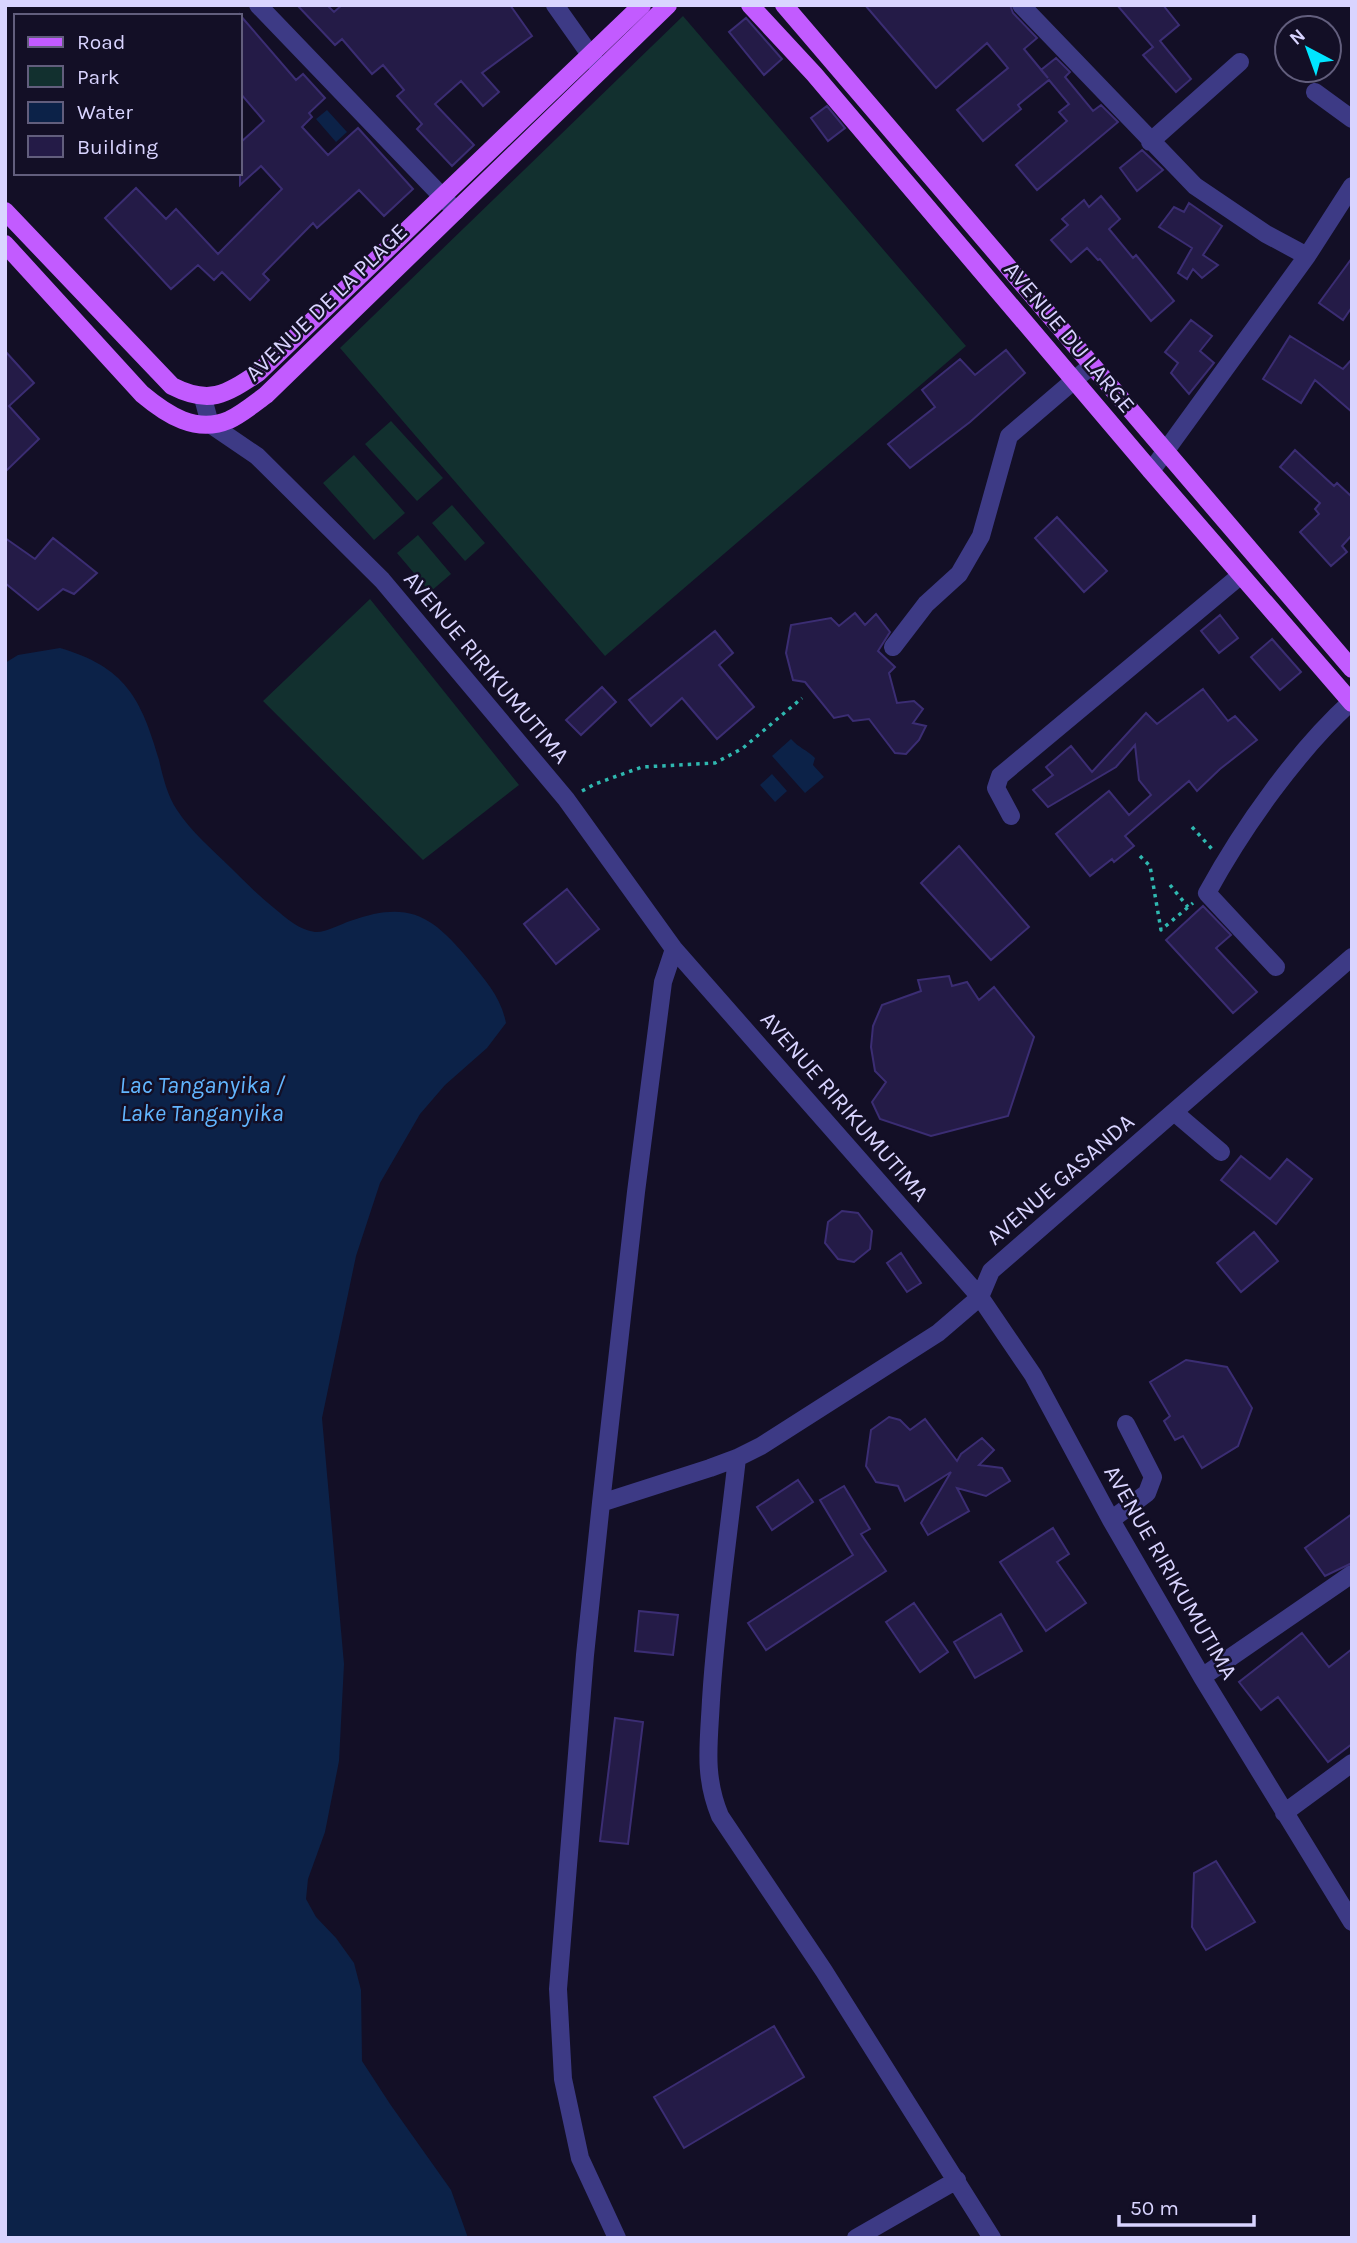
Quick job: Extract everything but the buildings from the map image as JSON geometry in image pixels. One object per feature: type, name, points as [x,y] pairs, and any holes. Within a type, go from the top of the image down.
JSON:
[{"type":"main road","name":"AVENUE DE LA PLAGE","points":[[210,424],[229,420],[266,395],[456,211],[596,63],[642,5]]},
{"type":"main road","name":"AVENUE DE LA PLAGE","points":[[203,398],[219,395],[258,373],[442,197],[596,63],[668,5]]},
{"type":"main road","name":"AVENUE DU LARGE","points":[[750,5],[814,74],[1351,702]]},
{"type":"main road","name":"AVENUE DU LARGE","points":[[784,5],[1352,669]]},
{"type":"main road","points":[[814,74],[830,60]]},
{"type":"main road","points":[[5,211],[173,386],[203,398]]},
{"type":"main road","points":[[5,244],[142,394],[160,410],[191,424],[210,424]]},
{"type":"street","points":[[258,5],[456,211]]},
{"type":"street","points":[[555,5],[596,63]]},
{"type":"street","points":[[1021,5],[1195,186],[1266,234],[1307,256]]},
{"type":"street","points":[[1150,142],[1240,62]]},
{"type":"street","points":[[1315,92],[1352,119]]},
{"type":"street","points":[[1151,471],[1307,256],[1352,186]]},
{"type":"street","points":[[893,647],[926,604],[959,574],[981,536],[1009,436],[1092,365]]},
{"type":"street","points":[[203,398],[210,424]]},
{"type":"street","name":"AVENUE RIRIKUMUTIMA","points":[[210,424],[257,456],[360,557],[566,799],[674,949],[980,1297],[1033,1375],[1111,1520],[1202,1677],[1352,1922]]},
{"type":"street","points":[[1011,816],[996,788],[1000,776],[1241,575]]},
{"type":"street","points":[[1276,967],[1208,893],[1224,862],[1316,735],[1351,702]]},
{"type":"street","points":[[617,2238],[580,2158],[563,2079],[558,1989],[585,1656],[601,1503],[663,982],[674,949]]},
{"type":"street","name":"AVENUE GASANDA","points":[[601,1503],[737,1458],[761,1446],[938,1333],[980,1297],[991,1271],[1352,957]]},
{"type":"street","points":[[1174,1112],[1221,1152]]},
{"type":"street","points":[[1111,1520],[1124,1513],[1147,1493],[1153,1477],[1126,1424]]},
{"type":"street","points":[[737,1458],[714,1642],[709,1789],[720,1816],[824,1971],[992,2238]]},
{"type":"street","points":[[1202,1677],[1352,1574]]},
{"type":"street","points":[[1284,1813],[1352,1763]]},
{"type":"street","points":[[856,2238],[957,2180]]},
{"type":"path","points":[[566,799],[595,784],[642,768],[715,763],[743,748],[802,698]]},
{"type":"path","points":[[1192,827],[1224,862]]},
{"type":"path","points":[[1140,856],[1150,866],[1161,930],[1208,893]]},
{"type":"path","points":[[1170,885],[1188,907]]},
{"type":"green space","points":[[683,16],[966,346],[605,656],[340,348]]},
{"type":"green space","points":[[391,421],[443,478],[417,501],[365,444]]},
{"type":"green space","points":[[354,455],[405,513],[374,540],[323,483]]},
{"type":"green space","points":[[452,505],[485,543],[465,561],[432,523]]},
{"type":"green space","points":[[418,535],[451,574],[430,592],[397,553]]},
{"type":"green space","points":[[370,599],[519,785],[423,860],[263,701]]},
{"type":"water","points":[[327,110],[347,132],[336,142],[316,119]]},
{"type":"water","name":"Lac Tanganyika / Lake Tanganyika","points":[[60,648],[100,665],[115,675],[127,688],[145,719],[168,792],[177,810],[202,840],[283,916],[309,931],[319,932],[370,915],[388,912],[417,916],[430,922],[456,945],[492,989],[504,1014],[506,1023],[487,1048],[445,1085],[420,1114],[380,1183],[356,1256],[322,1418],[344,1664],[339,1761],[325,1832],[308,1879],[306,1899],[316,1917],[354,1963],[361,1990],[362,2061],[451,2190],[468,2238],[5,2238],[5,663],[18,655]]},
{"type":"water","points":[[791,739],[815,758],[813,765],[824,777],[805,793],[772,756]]},
{"type":"water","points":[[772,774],[787,791],[775,802],[760,785]]}]
